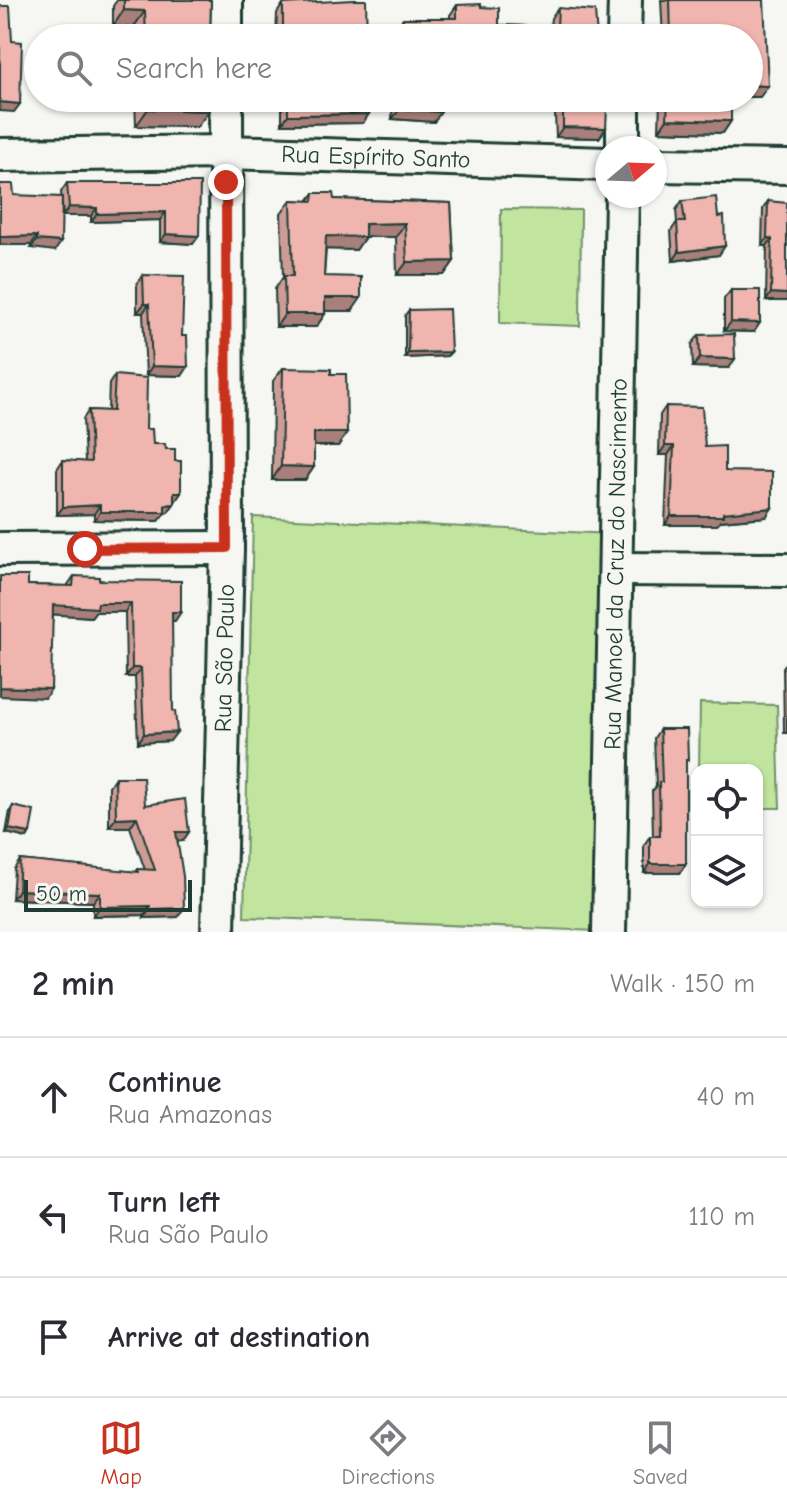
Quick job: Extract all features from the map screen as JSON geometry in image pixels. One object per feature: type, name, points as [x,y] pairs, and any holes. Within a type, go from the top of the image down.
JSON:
[{"type":"street","points":[[226,0],[226,24]]},
{"type":"street","points":[[624,24],[625,0]]},
{"type":"street","name":"Rua São Paulo","points":[[218,932],[227,548],[226,112]]},
{"type":"street","points":[[623,112],[623,136]]},
{"type":"street","name":"Rua Espírito Santo","points":[[0,155],[226,152],[595,164]]},
{"type":"street","points":[[667,165],[787,167]]},
{"type":"street","name":"Rua Manoel da Cruz do Nascimento","points":[[609,932],[622,208]]},
{"type":"street","points":[[0,549],[227,548]]},
{"type":"street","points":[[616,569],[787,570]]},
{"type":"green space","points":[[501,209],[581,210],[580,326],[500,323]]},
{"type":"green space","points":[[253,517],[612,534],[598,931],[244,917]]},
{"type":"green space","points":[[700,703],[777,705],[780,808],[763,808],[763,764],[699,764]]},
{"type":"building","points":[[124,0],[211,0],[210,24],[145,24],[145,11],[124,10]]},
{"type":"building","points":[[366,0],[367,24],[283,24],[283,4]]},
{"type":"building","points":[[670,0],[764,0],[768,86],[763,86],[763,24],[671,24]]},
{"type":"building","points":[[481,4],[481,7],[499,8],[499,24],[403,24],[403,18],[457,18],[457,5]]},
{"type":"building","points":[[0,6],[10,6],[12,41],[22,42],[20,104],[0,102]]},
{"type":"building","points":[[558,8],[595,11],[596,24],[557,24]]},
{"type":"building","points":[[288,112],[369,112],[369,114],[288,115]]},
{"type":"building","points":[[563,112],[607,112],[606,128],[563,127]]},
{"type":"building","points":[[667,112],[731,112],[731,121],[667,119]]},
{"type":"building","points":[[67,183],[200,183],[199,236],[166,234],[166,212],[97,214],[97,208],[69,207]]},
{"type":"building","points":[[0,184],[13,184],[14,195],[62,197],[61,242],[37,240],[37,236],[0,237]]},
{"type":"building","points":[[314,193],[333,193],[334,199],[451,203],[454,261],[407,262],[405,223],[365,224],[365,237],[326,236],[324,276],[361,277],[361,298],[325,298],[325,314],[285,314],[284,276],[293,276],[291,200],[313,201]]},
{"type":"building","points":[[716,197],[718,217],[724,216],[725,246],[679,252],[677,222],[685,222],[682,201]]},
{"type":"building","points":[[768,201],[787,203],[787,294],[771,293],[772,239],[767,238]]},
{"type":"building","points":[[143,275],[184,276],[182,336],[187,336],[188,367],[152,366],[149,304],[144,304]]},
{"type":"building","points":[[731,290],[760,290],[760,323],[731,322]]},
{"type":"building","points":[[449,309],[451,352],[408,353],[409,310]]},
{"type":"building","points":[[734,334],[735,359],[700,358],[699,335]]},
{"type":"building","points":[[283,368],[331,369],[331,374],[346,374],[347,433],[314,433],[314,467],[281,466]]},
{"type":"building","points":[[115,375],[147,378],[146,429],[152,429],[153,444],[165,444],[166,449],[175,449],[175,461],[181,461],[181,493],[174,493],[174,504],[165,505],[165,512],[100,512],[100,505],[63,507],[63,460],[91,462],[89,410],[113,411]]},
{"type":"building","points":[[666,406],[702,407],[705,447],[725,446],[725,471],[772,472],[772,508],[723,513],[723,516],[671,516],[674,446],[665,446]]},
{"type":"building","points":[[0,576],[28,576],[28,585],[73,586],[74,576],[99,577],[99,580],[181,581],[181,612],[172,612],[173,711],[177,732],[144,734],[141,668],[132,668],[131,603],[98,603],[97,608],[53,605],[51,689],[0,687]]},
{"type":"building","points":[[660,729],[687,729],[686,864],[650,864],[650,836],[660,836]]},
{"type":"building","points":[[115,777],[143,777],[145,805],[185,799],[189,832],[176,832],[184,908],[100,907],[100,893],[18,890],[20,860],[138,872],[138,869],[155,870],[137,817],[116,818]]},
{"type":"building","points":[[13,806],[34,811],[30,833],[9,829]]},
{"type":"route","points":[[85,549],[227,548],[226,182]]}]
